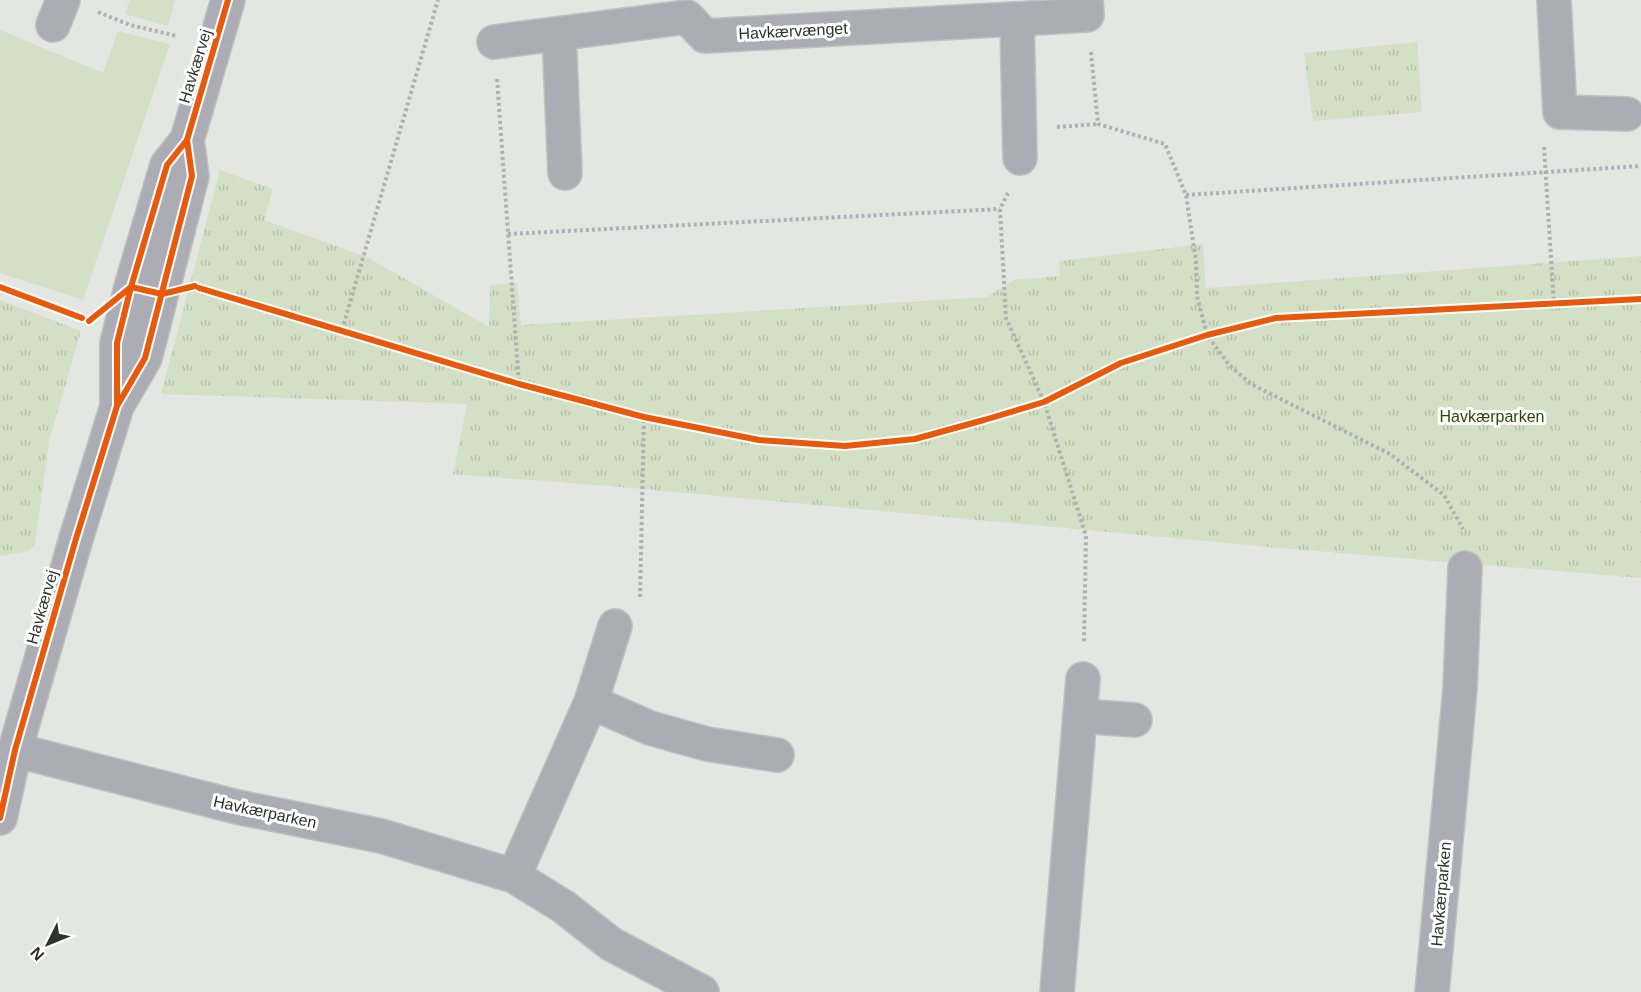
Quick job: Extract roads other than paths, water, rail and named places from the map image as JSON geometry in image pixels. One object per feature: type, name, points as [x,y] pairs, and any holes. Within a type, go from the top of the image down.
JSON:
[{"type":"street","name":"Havkærvej","points":[[0,818],[15,750],[117,406],[117,343],[131,287],[167,165],[187,140],[228,0]]},
{"type":"street","points":[[1554,0],[1560,112],[1627,114]]},
{"type":"street","name":"Havkærvænget","points":[[494,42],[687,17],[705,36],[1017,19],[1086,7]]},
{"type":"street","points":[[1017,19],[1020,158]]},
{"type":"street","points":[[559,34],[565,173]]},
{"type":"street","name":"Havkærparken","points":[[1432,992],[1474,690],[1466,568]]},
{"type":"street","points":[[514,876],[591,702],[615,626]]},
{"type":"street","points":[[1057,992],[1083,679]]},
{"type":"street","points":[[591,702],[650,728],[707,744],[777,755]]},
{"type":"street","points":[[1080,716],[1135,720]]},
{"type":"street","name":"Havkærparken","points":[[15,750],[237,807],[381,836],[514,876],[564,907],[611,944],[651,981],[702,992]]}]
